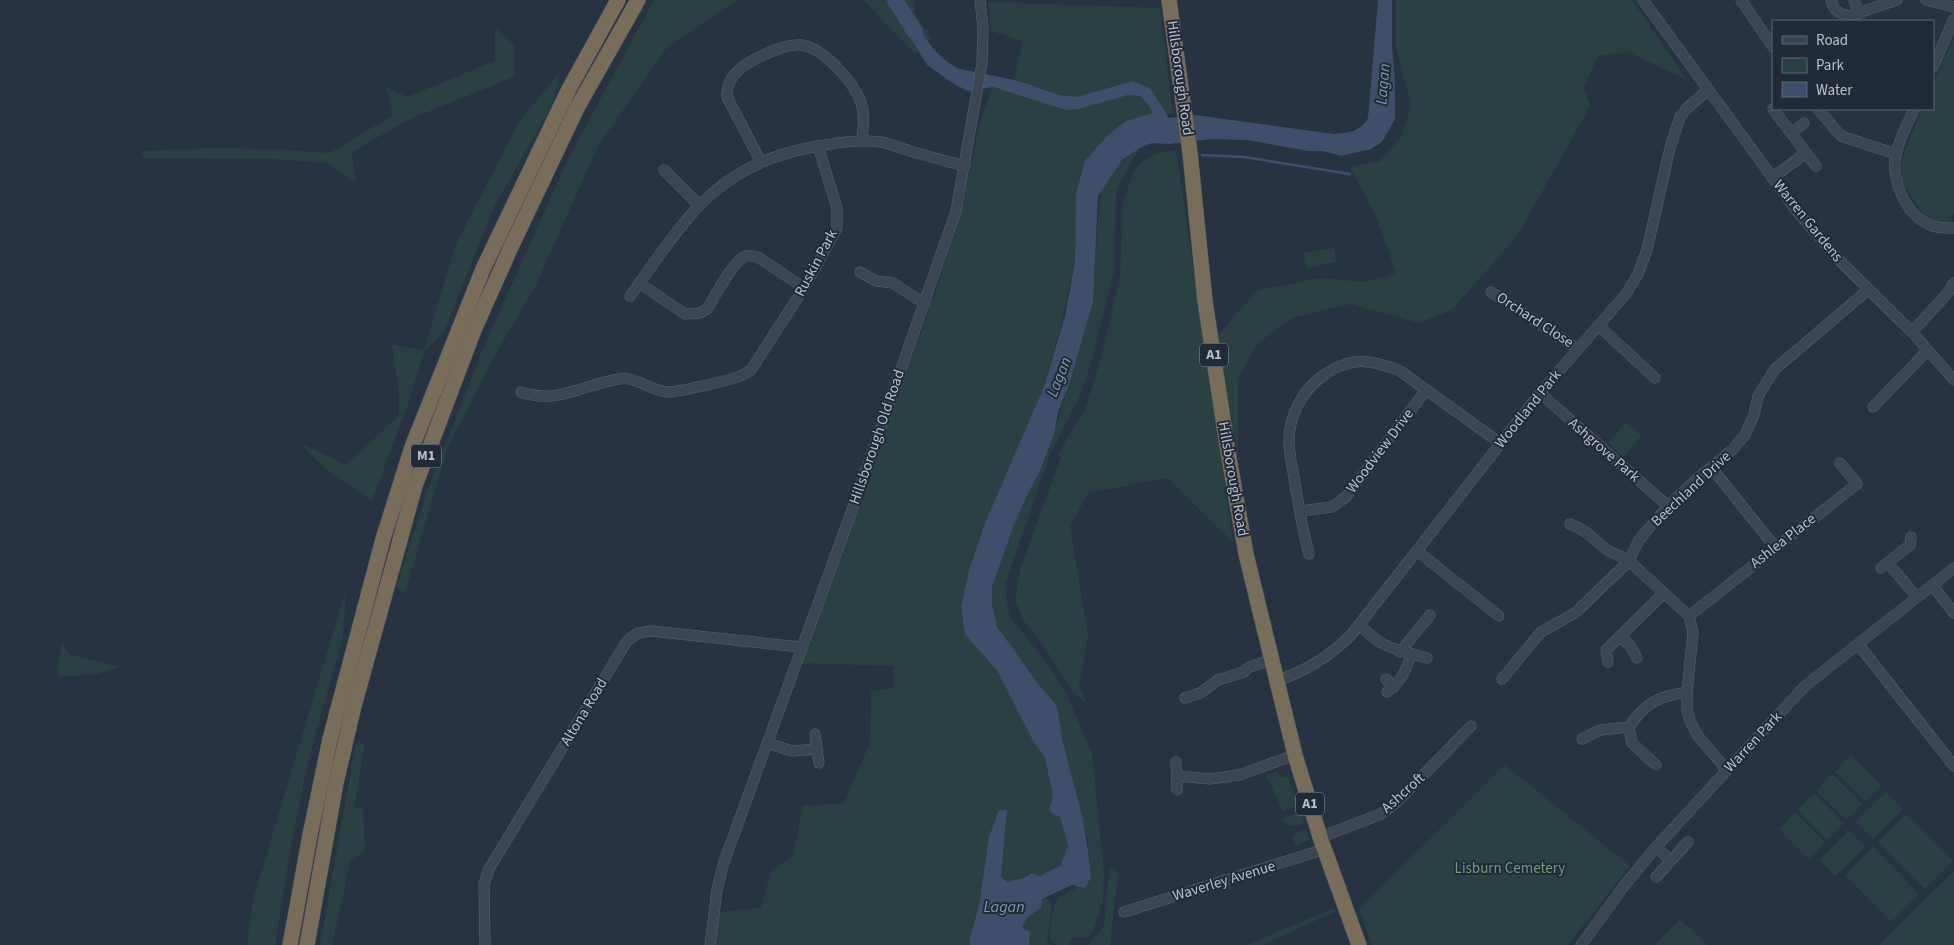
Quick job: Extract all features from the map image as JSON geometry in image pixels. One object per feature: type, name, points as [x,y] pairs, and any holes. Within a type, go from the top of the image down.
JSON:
[{"type":"highway","name":"M1","points":[[290,945],[330,739],[380,549],[412,446],[483,269],[569,89],[618,0]]},
{"type":"highway","name":"M1","points":[[307,945],[336,783],[354,706],[416,486],[474,330],[511,247],[578,108],[638,0]]},
{"type":"highway","name":"Hillsborough Road","points":[[1169,0],[1192,167],[1205,301],[1246,554],[1295,755],[1322,843],[1359,945]]},
{"type":"street","name":"Hillsborough Old Road","points":[[710,945],[724,862],[800,648],[856,499],[956,211],[982,63],[984,28],[980,0]]},
{"type":"street","name":"Warren Gardens","points":[[1643,0],[1772,178],[1822,242],[1912,332],[1954,380]]},
{"type":"street","points":[[1740,0],[1772,46]]},
{"type":"street","points":[[1831,0],[1836,10],[1849,16],[1897,0]]},
{"type":"street","points":[[1854,0],[1859,14]]},
{"type":"street","points":[[1926,0],[1954,7]]},
{"type":"street","points":[[1934,65],[1954,19]]},
{"type":"street","points":[[761,162],[727,97],[727,89],[738,70],[790,45],[817,50],[839,69],[855,91],[861,104],[864,116],[862,140]]},
{"type":"street","name":"Woodland Park","points":[[1276,681],[1298,673],[1330,654],[1344,643],[1418,551],[1500,443],[1626,294],[1638,274],[1647,250],[1670,148],[1680,117],[1686,109],[1708,90]]},
{"type":"street","points":[[1774,110],[1816,166]]},
{"type":"street","points":[[1819,110],[1841,136],[1896,154]]},
{"type":"street","points":[[1914,110],[1896,154],[1895,178],[1900,192],[1920,220],[1934,226],[1954,228]]},
{"type":"street","points":[[1791,133],[1804,123]]},
{"type":"street","points":[[630,296],[676,232],[699,205],[725,182],[761,162],[789,151],[862,140],[883,142],[965,166]]},
{"type":"street","name":"Ruskin Park","points":[[521,392],[530,395],[556,396],[628,378],[651,389],[668,393],[739,377],[751,370],[804,288],[836,228],[837,208],[818,146]]},
{"type":"street","points":[[1772,178],[1806,153]]},
{"type":"street","points":[[664,170],[699,205]]},
{"type":"street","points":[[639,283],[686,314],[700,313],[706,309],[738,261],[747,256],[752,256],[758,257],[804,288]]},
{"type":"street","points":[[860,272],[876,281],[893,283],[925,304]]},
{"type":"street","points":[[1912,332],[1954,283]]},
{"type":"street","name":"Beechland Drive","points":[[1502,679],[1541,632],[1575,613],[1629,561],[1638,540],[1668,506],[1732,450],[1745,435],[1754,415],[1758,396],[1776,369],[1868,290]]},
{"type":"street","name":"Orchard Close","points":[[1491,292],[1578,349]]},
{"type":"street","points":[[1599,326],[1655,378]]},
{"type":"street","points":[[1873,407],[1928,350]]},
{"type":"street","points":[[1310,554],[1303,534],[1289,444],[1291,427],[1296,408],[1304,394],[1322,376],[1340,364],[1367,361],[1383,364],[1400,371],[1500,443]]},
{"type":"street","name":"Woodview Drive","points":[[1300,511],[1332,508],[1346,497],[1426,390]]},
{"type":"street","name":"Ashgrove Park","points":[[1540,394],[1668,506]]},
{"type":"street","name":"Ashlea Place","points":[[1689,616],[1857,484],[1840,462]]},
{"type":"street","points":[[1711,467],[1775,547]]},
{"type":"street","points":[[1570,524],[1580,527],[1609,551],[1629,561],[1689,616],[1693,633],[1687,710],[1690,721],[1698,736],[1727,770]]},
{"type":"street","points":[[1911,537],[1910,545],[1884,565],[1917,598]]},
{"type":"street","points":[[1418,551],[1499,616]]},
{"type":"street","name":"Warren Park","points":[[1580,945],[1656,847],[1805,686],[1954,568]]},
{"type":"street","points":[[1932,585],[1954,613]]},
{"type":"street","points":[[1608,662],[1606,650],[1664,593]]},
{"type":"street","points":[[1400,652],[1430,615]]},
{"type":"street","points":[[1360,625],[1384,646],[1427,658]]},
{"type":"street","name":"Altona Road","points":[[485,945],[484,884],[489,869],[627,641],[638,633],[651,631],[800,648]]},
{"type":"street","points":[[1620,636],[1632,647],[1637,658]]},
{"type":"street","points":[[1858,644],[1954,766]]},
{"type":"street","points":[[1386,679],[1390,689],[1408,666],[1411,654]]},
{"type":"street","points":[[1186,698],[1200,694],[1218,680],[1244,672],[1256,664],[1271,660]]},
{"type":"street","points":[[1582,739],[1600,730],[1629,727],[1646,707],[1668,695],[1687,692]]},
{"type":"street","name":"Ashcroft","points":[[1322,843],[1381,814],[1397,802],[1471,726]]},
{"type":"street","points":[[1629,727],[1632,743],[1656,765]]},
{"type":"street","points":[[815,734],[819,763]]},
{"type":"street","points":[[767,743],[792,751],[817,749]]},
{"type":"street","points":[[1176,776],[1210,779],[1239,775],[1295,755]]},
{"type":"street","points":[[1176,762],[1177,790]]},
{"type":"street","points":[[1656,877],[1688,842]]},
{"type":"street","name":"Waverley Avenue","points":[[1124,912],[1322,843]]},
{"type":"street","points":[[1656,847],[1671,861]]},
{"type":"green space","points":[[654,0],[737,0],[667,47],[598,146],[535,287],[495,355],[447,449],[405,593],[396,588],[426,494],[482,351],[568,159]]},
{"type":"green space","points":[[863,0],[914,0],[915,13],[931,38],[916,54]]},
{"type":"green space","points":[[1396,0],[1632,0],[1687,80],[1628,52],[1603,55],[1597,58],[1584,87],[1590,106],[1518,235],[1452,310],[1419,323],[1350,304],[1292,318],[1258,343],[1238,378],[1238,454],[1216,337],[1258,290],[1320,278],[1366,282],[1396,273],[1377,218],[1350,167],[1380,161],[1401,138],[1411,105],[1396,48]]},
{"type":"green space","points":[[988,2],[1160,8],[1173,114],[1166,113],[1151,89],[1133,81],[1076,97],[1059,95],[1014,79],[1023,41],[991,31]]},
{"type":"green space","points":[[495,28],[514,45],[514,77],[408,120],[352,152],[356,183],[328,163],[275,159],[143,158],[142,151],[213,148],[273,149],[330,153],[393,115],[386,87],[407,97],[495,61]]},
{"type":"green space","points":[[1954,37],[1954,212],[1951,220],[1943,224],[1929,220],[1902,181],[1902,158],[1922,110],[1934,110],[1934,82]]},
{"type":"green space","points":[[560,72],[553,104],[493,209],[444,332],[424,351],[409,401],[372,501],[326,469],[300,443],[346,465],[399,416],[399,393],[392,345],[424,350],[456,244],[519,122]]},
{"type":"green space","points":[[992,87],[1066,110],[1123,96],[1138,96],[1145,101],[1153,114],[1126,121],[1107,136],[1076,194],[1075,262],[1059,334],[1045,384],[985,523],[969,570],[961,606],[966,634],[998,672],[1032,739],[1045,758],[1053,797],[1053,814],[1060,817],[1068,846],[1060,866],[1039,876],[1032,873],[1008,882],[1001,877],[1007,810],[970,945],[714,945],[717,913],[761,907],[771,872],[793,855],[803,805],[844,804],[870,742],[871,692],[894,687],[893,666],[799,663],[936,291],[964,201],[978,130]]},
{"type":"green space","points":[[1140,148],[1116,190],[1114,272],[1091,363],[1081,394],[1051,452],[1005,585],[1009,615],[1052,670],[1067,695],[1092,754],[1104,872],[1103,900],[1093,932],[1086,938],[1074,937],[1069,945],[1057,945],[1051,942],[1050,938],[1052,913],[1058,898],[1071,889],[1074,890],[1089,868],[1088,841],[1078,799],[994,625],[990,597],[997,564],[1013,520],[1048,450],[1092,304],[1101,185],[1122,161]]},
{"type":"green space","points":[[1176,150],[1233,542],[1167,478],[1089,493],[1070,525],[1088,636],[1079,685],[1086,703],[1070,688],[1042,643],[1023,620],[1015,600],[1020,570],[1061,457],[1058,454],[1086,407],[1100,362],[1120,278],[1123,202],[1135,169],[1146,159],[1160,153]]},
{"type":"green space","points":[[1334,248],[1336,262],[1306,268],[1303,253]]},
{"type":"green space","points":[[1626,422],[1642,436],[1623,457],[1608,443]]},
{"type":"green space","points":[[346,590],[343,637],[309,758],[293,834],[275,945],[247,945],[253,900]]},
{"type":"green space","points":[[62,641],[69,654],[120,667],[96,674],[57,677]]},
{"type":"green space","points":[[356,743],[365,744],[354,808],[363,807],[365,852],[351,859],[332,945],[320,945]]},
{"type":"green space","points":[[1851,755],[1881,785],[1865,801],[1835,772]]},
{"type":"green space","name":"Lisburn Cemetery","points":[[1505,765],[1630,866],[1568,945],[1372,945],[1359,909]]},
{"type":"green space","points":[[1277,771],[1281,777],[1288,777],[1299,806],[1283,811],[1266,775]]},
{"type":"green space","points":[[1832,774],[1862,804],[1846,820],[1816,791]]},
{"type":"green space","points":[[1886,792],[1903,809],[1873,839],[1856,822]]},
{"type":"green space","points":[[1814,793],[1844,823],[1827,840],[1797,810]]},
{"type":"green space","points":[[1301,812],[1305,823],[1295,826],[1285,824],[1283,818]]},
{"type":"green space","points":[[1795,812],[1825,842],[1809,859],[1779,829]]},
{"type":"green space","points":[[1906,814],[1953,861],[1925,889],[1878,842]]},
{"type":"green space","points":[[1306,829],[1310,840],[1295,845],[1293,835]]},
{"type":"green space","points":[[1849,830],[1865,847],[1835,876],[1819,860]]},
{"type":"green space","points":[[1873,847],[1919,894],[1891,922],[1845,875]]},
{"type":"green space","points":[[1110,867],[1118,874],[1110,945],[1088,945],[1104,926]]},
{"type":"green space","points":[[1954,871],[1954,945],[1879,945]]},
{"type":"green space","points":[[1042,898],[1047,899],[1052,904],[1047,943],[1051,945],[1019,945],[1022,924],[1041,903]]},
{"type":"green space","points":[[1334,908],[1336,911],[1263,945],[1247,945]]},
{"type":"green space","points":[[1680,919],[1707,945],[1654,945]]},
{"type":"water","name":"Lagan","points":[[1378,0],[1392,0],[1392,46],[1395,82],[1395,119],[1382,142],[1371,149],[1341,156],[1323,151],[1308,151],[1247,140],[1212,139],[1169,144],[1152,143],[1140,148],[1122,160],[1098,196],[1093,302],[1069,385],[1058,412],[1054,434],[1039,473],[1013,527],[992,587],[992,605],[997,627],[1039,685],[1057,706],[1063,743],[1083,819],[1091,877],[1085,888],[1072,885],[1042,899],[1041,907],[1027,918],[1022,926],[1024,930],[1030,931],[1029,945],[970,945],[969,941],[979,906],[989,837],[999,810],[1007,810],[1001,877],[1008,882],[1032,873],[1039,876],[1060,866],[1068,846],[1060,817],[1053,814],[1049,809],[1053,797],[1045,758],[1032,739],[998,672],[965,634],[961,606],[969,570],[985,523],[1045,384],[1065,316],[1075,262],[1076,194],[1085,161],[1107,136],[1126,121],[1153,113],[1140,96],[1128,95],[1078,109],[1066,110],[993,87],[968,91],[954,84],[927,65],[898,17],[910,11],[930,44],[951,65],[960,69],[1019,81],[1059,95],[1076,97],[1133,81],[1151,89],[1169,118],[1195,115],[1334,134],[1357,129],[1368,118]]},
{"type":"waterway","points":[[895,0],[915,32]]},
{"type":"waterway","points":[[1202,155],[1244,157],[1350,174]]}]
